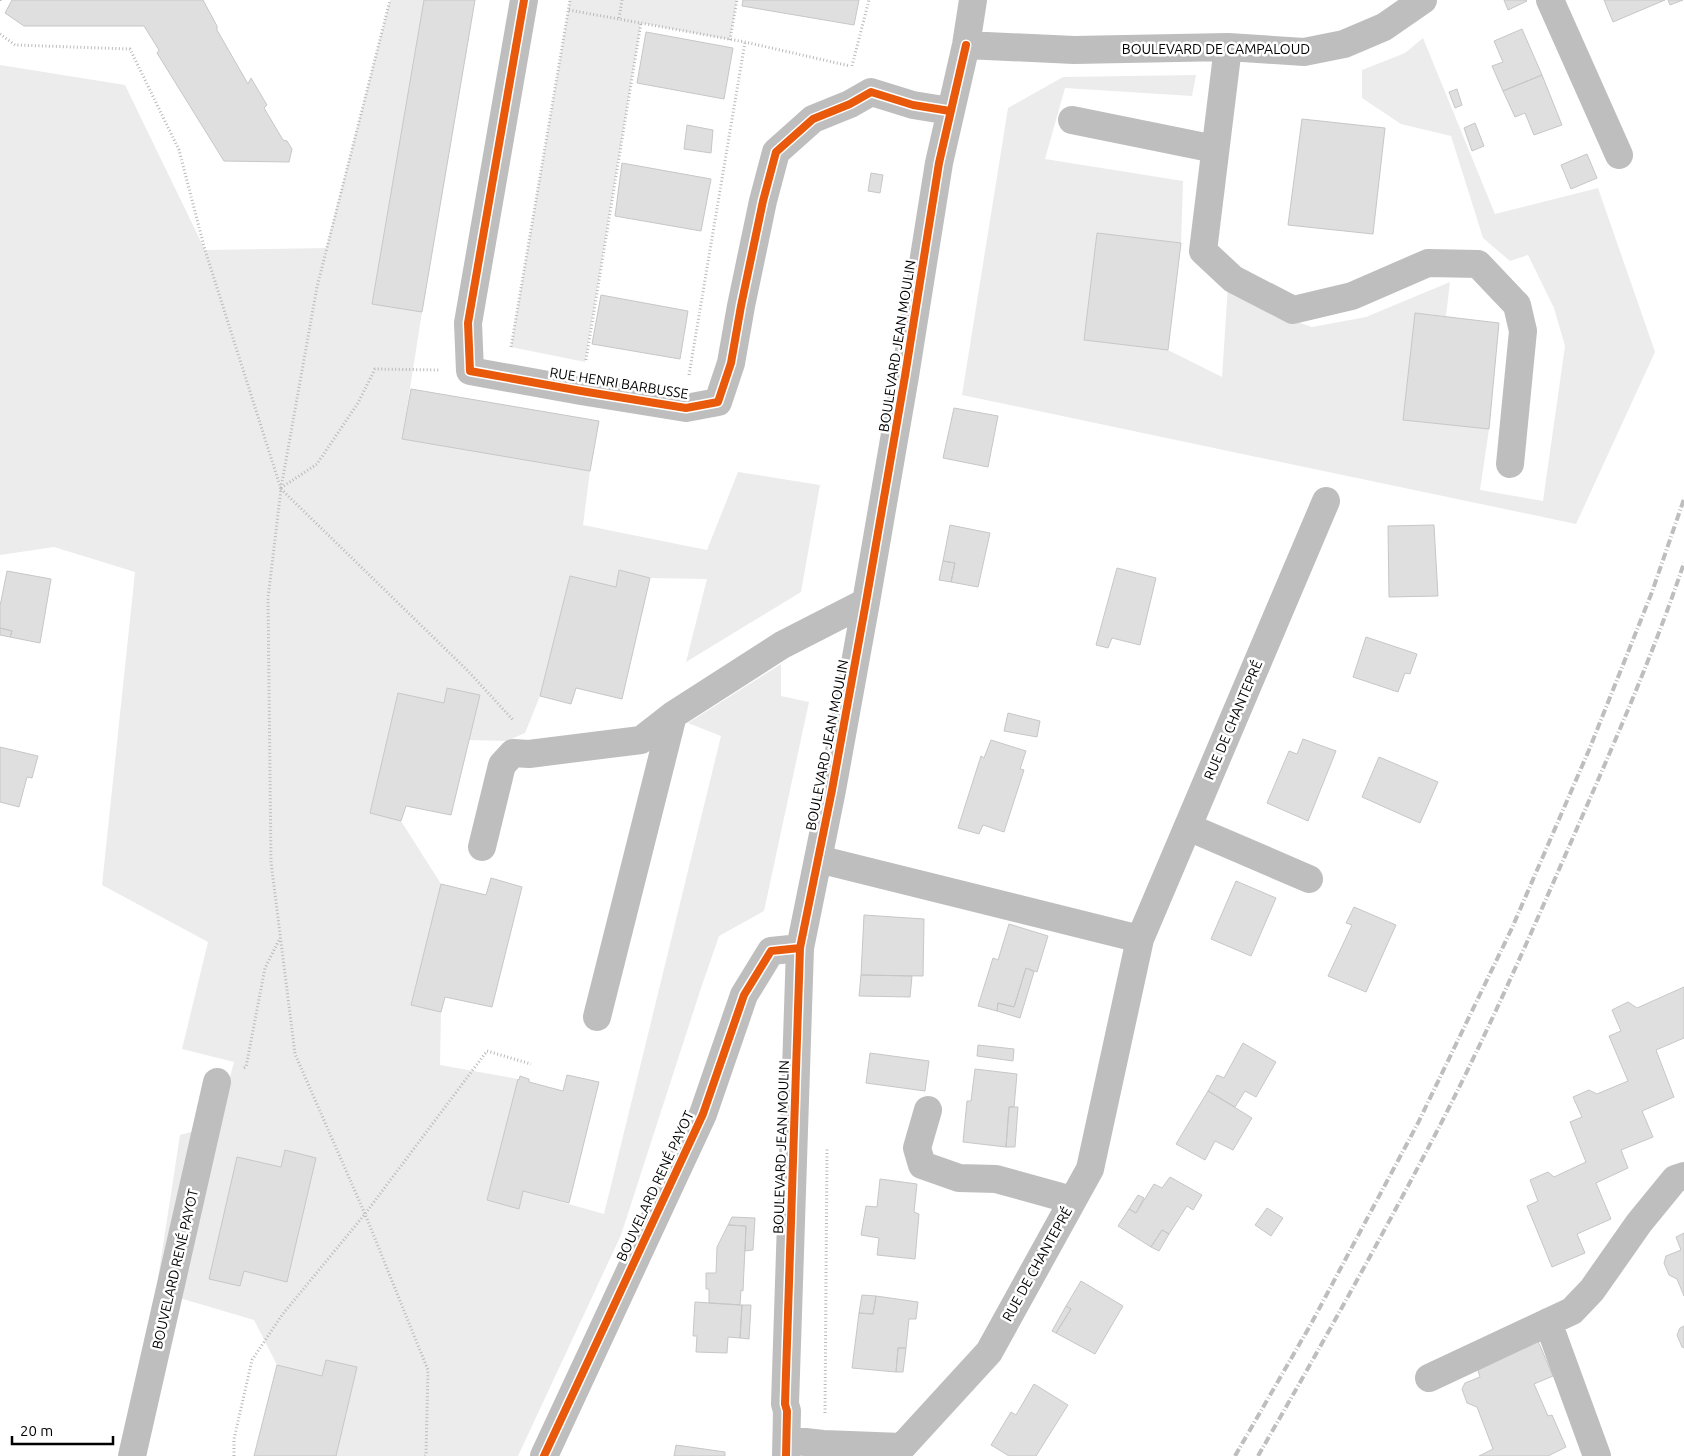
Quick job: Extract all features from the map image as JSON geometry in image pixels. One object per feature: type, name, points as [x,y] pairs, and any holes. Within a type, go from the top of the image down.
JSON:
[{"type":"street","points":[[470,371],[468,323],[524,0]]},
{"type":"street","name":"BOULEVARD JEAN MOULIN","points":[[786,1448],[786,1394],[800,948],[832,790],[866,602],[939,163],[966,45],[973,0]]},
{"type":"street","name":"BOULEVARD DE CAMPALOUD","points":[[966,45],[1074,50],[1228,47],[1304,52],[1344,44],[1384,27],[1423,0]]},
{"type":"street","points":[[1550,0],[1619,155]]},
{"type":"street","points":[[1228,47],[1203,251],[1233,279],[1293,310],[1352,296],[1428,263],[1478,264],[1517,305],[1523,332],[1510,464]]},
{"type":"street","name":"RUE HENRI BARBUSSE","points":[[470,371],[686,408],[718,402],[731,363],[763,200],[776,152],[813,119],[850,104],[871,92],[913,105],[950,110]]},
{"type":"street","points":[[1072,120],[1215,148]]},
{"type":"street","name":"RUE DE CHANTEPRÉ","points":[[786,1448],[823,1444],[902,1447],[989,1352],[1090,1169],[1140,939],[1326,501]]},
{"type":"street","points":[[482,847],[502,765],[513,753],[529,754],[641,740],[673,714],[782,646],[866,602]]},
{"type":"street","points":[[597,1017],[673,714]]},
{"type":"street","points":[[1188,827],[1309,879]]},
{"type":"street","points":[[818,859],[1140,939]]},
{"type":"street","name":"BOUVELARD RENÉ PAYOT","points":[[544,1456],[703,1114],[744,995],[771,951],[800,948]]},
{"type":"street","name":"BOUVELARD RENÉ PAYOT","points":[[132,1456],[217,1082]]},
{"type":"street","points":[[928,1110],[917,1148],[922,1165],[958,1178],[996,1179],[1072,1200]]},
{"type":"street","points":[[1429,1378],[1572,1311],[1592,1290],[1639,1223],[1674,1179],[1684,1176]]},
{"type":"street","points":[[1548,1322],[1597,1456]]},
{"type":"path","points":[[390,0],[317,286],[281,488],[268,598],[271,862],[295,1054],[365,1214],[428,1370],[425,1456]]},
{"type":"path","points":[[506,377],[570,0]]},
{"type":"path","points":[[618,18],[622,0]]},
{"type":"path","points":[[730,40],[737,0]]},
{"type":"path","points":[[569,10],[745,42],[852,67],[869,0]]},
{"type":"path","points":[[581,391],[642,23]]},
{"type":"path","points":[[0,34],[15,44],[130,49],[178,150],[205,250],[281,488],[468,671],[543,752]]},
{"type":"path","points":[[686,408],[686,395],[745,42]]},
{"type":"path","points":[[281,488],[317,464],[358,403],[375,369],[470,371]]},
{"type":"path","points":[[217,1082],[246,1067],[265,968],[280,936]]},
{"type":"path","points":[[234,1456],[234,1439],[252,1360],[282,1314],[365,1214],[486,1051],[531,1064]]},
{"type":"path","points":[[823,1444],[827,1143]]},
{"type":"shaded area","points":[[390,0],[424,0],[372,303],[422,312],[402,439],[590,471],[583,525],[707,550],[738,472],[820,485],[801,592],[686,662],[707,579],[650,578],[619,570],[616,587],[570,576],[540,696],[525,733],[507,741],[469,740],[480,695],[447,688],[444,703],[398,693],[370,813],[401,821],[441,884],[411,1004],[441,1012],[440,1065],[518,1079],[487,1200],[519,1209],[523,1191],[604,1214],[721,736],[688,723],[781,664],[781,696],[809,702],[764,911],[719,936],[621,1235],[518,1456],[336,1456],[356,1367],[326,1360],[322,1376],[277,1365],[254,1320],[156,1291],[180,1135],[217,1125],[234,1062],[182,1049],[208,942],[102,885],[135,572],[54,547],[0,555],[0,65],[125,85],[205,250],[326,248]]},
{"type":"shaded area","points":[[570,0],[737,0],[730,40],[641,23],[585,362],[511,347]]},
{"type":"shaded area","points":[[1423,38],[1495,214],[1598,188],[1655,352],[1576,524],[962,395],[1008,108],[1063,77],[1196,75],[1192,96],[1065,88],[1045,159],[1183,181],[1181,243],[1097,233],[1084,340],[1168,350],[1222,377],[1228,286],[1271,313],[1312,327],[1366,317],[1450,282],[1446,316],[1415,313],[1403,420],[1489,429],[1480,490],[1543,501],[1565,346],[1554,308],[1528,255],[1510,261],[1483,238],[1451,136],[1401,124],[1362,98],[1362,70],[1405,53]]},
{"type":"building","points":[[12,0],[203,0],[217,26],[217,30],[248,84],[251,78],[267,105],[264,108],[283,140],[287,141],[292,149],[289,162],[224,161],[157,53],[159,50],[144,26],[24,26],[5,13]]},
{"type":"building","points":[[424,0],[475,0],[422,312],[372,304]]},
{"type":"building","points":[[743,0],[859,0],[854,25],[742,6]]},
{"type":"building","points":[[1504,0],[1526,0],[1527,1],[1508,10]]},
{"type":"building","points":[[1604,0],[1665,0],[1613,22]]},
{"type":"building","points":[[1668,0],[1683,0],[1670,5]]},
{"type":"building","points":[[1522,29],[1542,75],[1503,91],[1492,66],[1503,62],[1494,41]]},
{"type":"building","points":[[646,32],[733,48],[724,99],[637,83]]},
{"type":"building","points":[[1542,75],[1562,125],[1534,135],[1525,113],[1515,117],[1503,91]]},
{"type":"building","points":[[1457,89],[1462,105],[1455,108],[1449,92]]},
{"type":"building","points":[[1302,119],[1385,128],[1373,234],[1288,225]]},
{"type":"building","points":[[1475,123],[1484,146],[1472,151],[1464,128]]},
{"type":"building","points":[[687,125],[713,130],[711,153],[684,149]]},
{"type":"building","points":[[1587,154],[1597,178],[1571,189],[1561,165]]},
{"type":"building","points":[[622,163],[711,179],[701,231],[615,216]]},
{"type":"building","points":[[871,173],[883,175],[880,193],[868,191]]},
{"type":"building","points":[[1097,233],[1181,243],[1168,350],[1084,340]]},
{"type":"building","points":[[601,295],[688,311],[680,359],[592,344]]},
{"type":"building","points":[[1415,313],[1499,323],[1489,429],[1403,420]]},
{"type":"building","points":[[411,389],[599,421],[590,471],[402,439]]},
{"type":"building","points":[[954,408],[998,416],[988,467],[943,458]]},
{"type":"building","points":[[950,525],[990,533],[978,587],[951,582],[955,563],[943,561]]},
{"type":"building","points":[[1434,525],[1438,596],[1389,597],[1388,526]]},
{"type":"building","points":[[943,561],[955,563],[951,582],[939,580]]},
{"type":"building","points":[[1117,568],[1156,578],[1140,645],[1112,638],[1108,648],[1096,645]]},
{"type":"building","points":[[619,570],[650,578],[622,699],[576,688],[571,704],[540,696],[570,576],[616,587]]},
{"type":"building","points":[[7,571],[51,579],[40,643],[10,637],[12,631],[0,628],[0,606]]},
{"type":"building","points":[[0,628],[12,631],[10,637],[0,635]]},
{"type":"building","points":[[1366,637],[1417,654],[1410,674],[1405,673],[1398,692],[1353,677]]},
{"type":"building","points":[[447,688],[480,695],[451,815],[406,806],[401,821],[370,813],[398,693],[444,703]]},
{"type":"building","points":[[1008,713],[1040,721],[1037,737],[1004,731]]},
{"type":"building","points":[[1303,739],[1336,751],[1308,821],[1267,803],[1289,751],[1297,754]]},
{"type":"building","points":[[991,740],[1026,751],[1020,769],[1024,770],[1004,832],[983,825],[979,834],[958,828],[981,756],[984,758]]},
{"type":"building","points":[[0,747],[38,756],[32,778],[27,777],[19,807],[0,802]]},
{"type":"building","points":[[1379,757],[1438,782],[1420,823],[1362,797]]},
{"type":"building","points":[[491,878],[522,887],[492,1007],[445,997],[441,1012],[411,1005],[441,884],[486,895]]},
{"type":"building","points":[[1236,881],[1276,898],[1251,956],[1211,939]]},
{"type":"building","points":[[1354,907],[1396,925],[1366,992],[1328,976],[1352,925],[1346,923]]},
{"type":"building","points":[[864,915],[924,919],[923,976],[861,975]]},
{"type":"building","points":[[1009,924],[1048,936],[1037,972],[1026,968],[1014,1007],[998,1003],[997,1011],[978,1006],[993,958],[998,960]]},
{"type":"building","points":[[1026,968],[1034,972],[1020,1018],[997,1011],[998,1003],[1014,1007]]},
{"type":"building","points":[[861,975],[912,976],[910,997],[859,996]]},
{"type":"building","points":[[1684,987],[1684,1038],[1656,1050],[1674,1097],[1642,1111],[1653,1137],[1621,1150],[1628,1168],[1596,1183],[1611,1219],[1577,1234],[1585,1253],[1552,1267],[1527,1206],[1538,1201],[1530,1180],[1548,1172],[1554,1177],[1586,1162],[1570,1122],[1582,1117],[1573,1097],[1589,1090],[1597,1094],[1628,1081],[1609,1036],[1621,1031],[1612,1010],[1628,1002],[1637,1008]]},
{"type":"building","points":[[1243,1043],[1276,1062],[1256,1097],[1245,1091],[1235,1107],[1208,1091],[1217,1075],[1224,1078]]},
{"type":"building","points":[[978,1045],[1014,1049],[1013,1061],[977,1056]]},
{"type":"building","points":[[870,1053],[929,1061],[925,1091],[866,1083]]},
{"type":"building","points":[[975,1069],[1017,1074],[1014,1107],[1009,1107],[1006,1147],[963,1142],[967,1101],[971,1101]]},
{"type":"building","points":[[567,1075],[599,1082],[569,1203],[523,1191],[519,1209],[487,1200],[518,1079],[520,1076],[529,1079],[529,1082],[563,1091]]},
{"type":"building","points":[[1208,1091],[1252,1118],[1233,1150],[1215,1141],[1205,1160],[1176,1144]]},
{"type":"building","points":[[1009,1107],[1018,1107],[1015,1147],[1006,1147]]},
{"type":"building","points":[[285,1150],[316,1158],[287,1282],[244,1271],[240,1286],[209,1279],[237,1157],[281,1167]]},
{"type":"building","points":[[1170,1177],[1202,1195],[1193,1210],[1187,1206],[1169,1234],[1162,1230],[1151,1247],[1118,1226],[1129,1209],[1136,1213],[1154,1184],[1162,1188]]},
{"type":"building","points":[[880,1179],[917,1184],[914,1212],[919,1214],[915,1259],[877,1255],[879,1238],[861,1235],[866,1206],[877,1207]]},
{"type":"building","points":[[1138,1195],[1144,1198],[1136,1213],[1129,1209]]},
{"type":"building","points":[[1267,1208],[1283,1218],[1271,1236],[1255,1225]]},
{"type":"building","points":[[732,1217],[755,1218],[753,1250],[745,1251],[746,1226],[728,1225]]},
{"type":"building","points":[[728,1225],[746,1226],[743,1291],[741,1290],[740,1305],[709,1303],[709,1289],[706,1289],[706,1273],[716,1273],[717,1247]]},
{"type":"building","points":[[1162,1230],[1169,1234],[1159,1251],[1151,1247]]},
{"type":"building","points":[[1684,1233],[1684,1296],[1677,1279],[1669,1275],[1664,1263],[1666,1256],[1681,1250],[1676,1237]]},
{"type":"building","points":[[1081,1281],[1123,1306],[1095,1354],[1056,1333],[1071,1309],[1066,1306]]},
{"type":"building","points":[[862,1295],[876,1296],[873,1314],[859,1313]]},
{"type":"building","points":[[876,1296],[918,1302],[916,1319],[909,1319],[906,1348],[898,1348],[896,1372],[852,1368],[859,1313],[873,1314]]},
{"type":"building","points":[[695,1302],[742,1305],[740,1338],[728,1337],[727,1353],[696,1352],[697,1336],[693,1336]]},
{"type":"building","points":[[742,1305],[751,1305],[749,1339],[740,1338]]},
{"type":"building","points":[[1066,1306],[1071,1309],[1056,1333],[1052,1331]]},
{"type":"building","points":[[1684,1326],[1684,1348],[1677,1335],[1680,1328]]},
{"type":"building","points":[[1538,1341],[1553,1376],[1534,1384],[1548,1416],[1552,1415],[1566,1447],[1548,1456],[1479,1456],[1493,1449],[1477,1407],[1467,1403],[1462,1389],[1465,1383],[1480,1377],[1477,1367]]},
{"type":"building","points":[[898,1348],[906,1348],[903,1372],[896,1372]]},
{"type":"building","points":[[326,1360],[357,1367],[336,1456],[254,1456],[277,1365],[322,1376]]},
{"type":"building","points":[[1034,1384],[1068,1405],[1036,1456],[1009,1456],[991,1445],[1011,1412],[1016,1415]]},
{"type":"building","points":[[676,1445],[725,1452],[725,1456],[674,1456]]},
{"type":"railway","points":[[1235,1456],[1311,1324],[1418,1123],[1512,928],[1589,750],[1652,592],[1684,499]]},
{"type":"railway","points":[[1258,1456],[1393,1215],[1474,1057],[1527,942],[1620,728],[1684,563]]},
{"type":"cycle path","points":[[524,0],[468,323],[470,371],[686,408],[718,402],[731,363],[763,201],[776,152],[813,119],[850,104],[871,92],[913,105],[950,111]]},
{"type":"cycle path","points":[[786,1456],[787,1411],[785,1404],[800,948],[832,790],[866,602],[939,163],[966,45]]},
{"type":"cycle path","points":[[544,1456],[703,1114],[744,995],[771,951],[800,948]]}]
